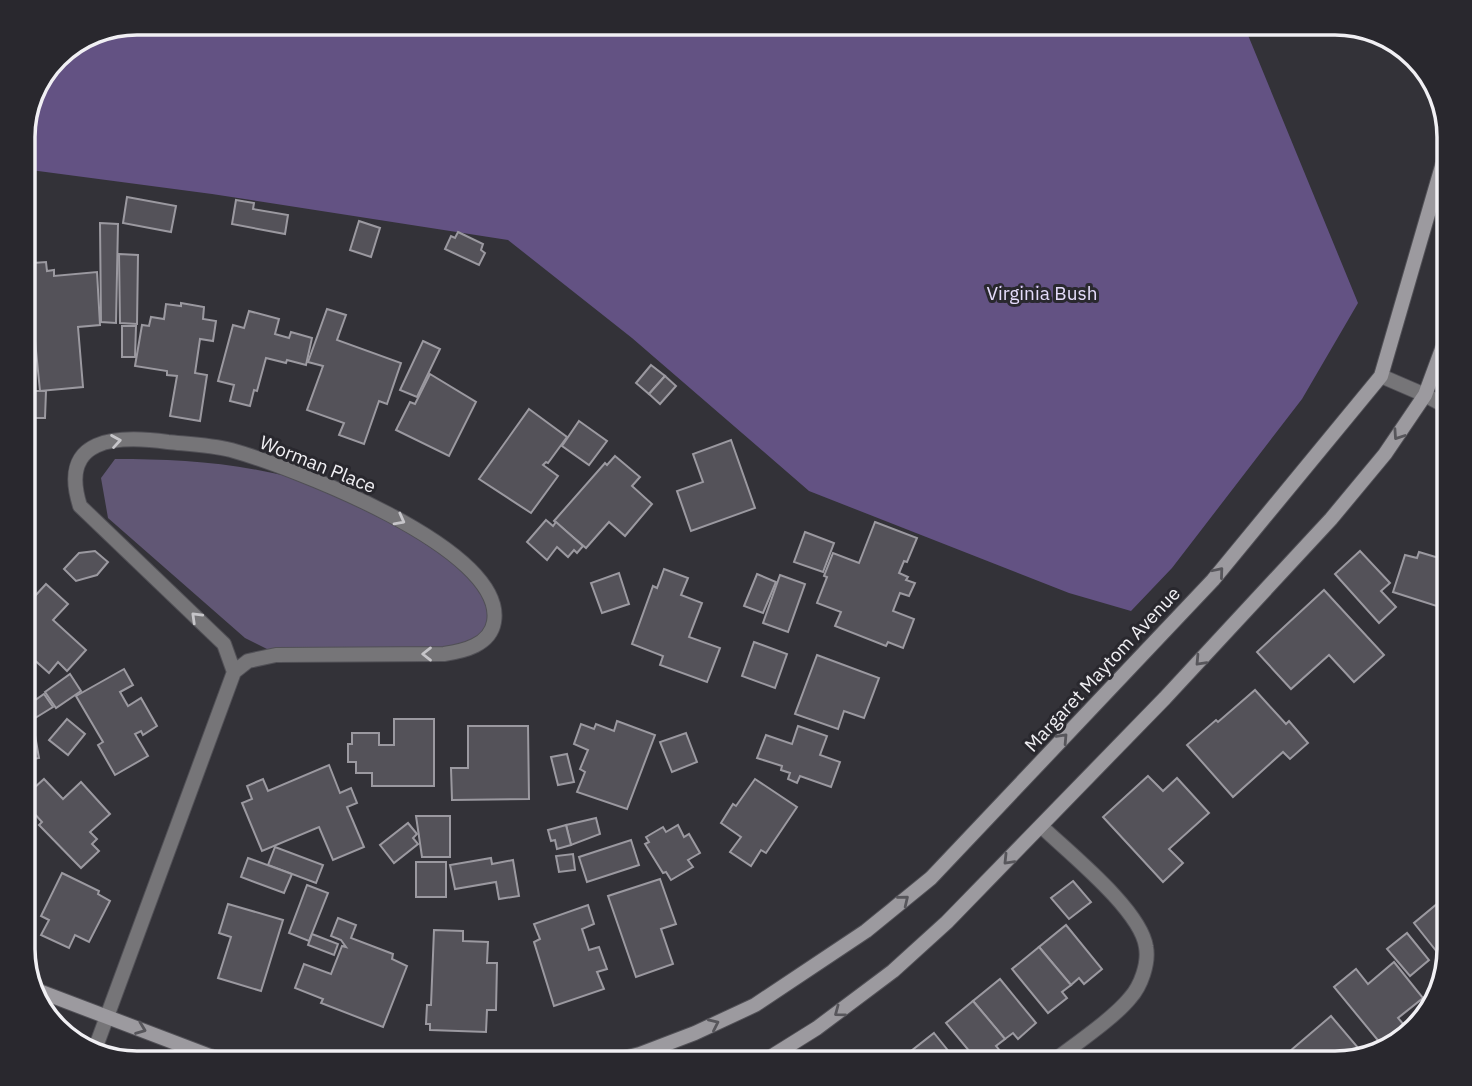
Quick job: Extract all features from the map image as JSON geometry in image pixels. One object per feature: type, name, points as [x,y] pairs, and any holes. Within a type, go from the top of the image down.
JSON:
[{"type":"street","name":"Margaret Maytom Avenue","points":[[656,1051],[755,1005],[866,931],[931,878],[1213,580],[1381,376],[1437,183]]},
{"type":"street","points":[[780,1051],[817,1028],[893,971],[947,922],[1165,698],[1331,519],[1385,454],[1425,395],[1437,362]]},
{"type":"street","points":[[1381,376],[1437,402]]},
{"type":"street","name":"Worman Place","points":[[117,438],[162,441],[229,450],[294,471],[357,497],[410,526],[467,566],[495,603],[494,625],[481,643],[464,651],[444,654],[276,655],[248,661],[234,672],[224,644],[80,506],[74,487],[76,467],[94,446],[117,438]]},
{"type":"street","points":[[97,1043],[234,672]]},
{"type":"street","points":[[1041,826],[1126,909],[1146,947],[1143,977],[1130,998],[1066,1051]]},
{"type":"street","points":[[46,993],[197,1051]]},
{"type":"shaded area","points":[[115,459],[225,465],[280,475],[332,491],[371,510],[484,584],[489,631],[469,648],[283,657],[245,638],[108,518],[101,478]]},
{"type":"green space","name":"Virginia Bush","points":[[137,35],[1248,35],[1358,303],[1302,399],[1172,568],[1131,611],[1069,593],[809,491],[632,338],[508,240],[212,194],[35,171],[38,110],[52,80],[80,52],[117,37]]},
{"type":"building","points":[[127,197],[176,206],[171,232],[123,223]]},
{"type":"building","points":[[236,200],[254,203],[253,209],[288,215],[285,234],[232,224]]},
{"type":"building","points":[[359,221],[380,228],[371,257],[350,250]]},
{"type":"building","points":[[100,223],[118,224],[116,323],[101,322]]},
{"type":"building","points":[[458,232],[483,244],[481,250],[485,253],[479,265],[445,249],[451,236],[455,238]]},
{"type":"building","points":[[119,254],[138,255],[137,324],[120,323]]},
{"type":"building","points":[[46,262],[47,271],[54,270],[54,276],[97,272],[100,325],[78,327],[83,387],[40,391],[35,341],[35,263]]},
{"type":"building","points":[[181,303],[204,307],[203,319],[216,321],[213,341],[200,339],[195,373],[207,375],[200,421],[170,416],[177,376],[167,375],[167,371],[135,366],[142,325],[149,326],[151,317],[164,319],[166,304],[181,306]]},
{"type":"building","points":[[327,309],[346,315],[337,340],[401,363],[387,404],[379,401],[364,444],[339,435],[344,423],[307,410],[323,366],[308,362]]},
{"type":"building","points":[[249,311],[279,319],[275,334],[289,338],[291,332],[312,338],[306,365],[266,358],[250,406],[230,401],[234,385],[218,381],[233,325],[244,328]]},
{"type":"building","points":[[122,326],[136,326],[135,357],[122,357]]},
{"type":"building","points":[[423,341],[440,349],[417,397],[400,390]]},
{"type":"building","points":[[651,365],[665,376],[649,394],[636,383]]},
{"type":"building","points":[[430,374],[476,402],[449,456],[396,430],[410,402],[415,404]]},
{"type":"building","points":[[665,376],[676,386],[660,404],[649,394]]},
{"type":"building","points":[[35,391],[46,391],[45,418],[35,418]]},
{"type":"building","points":[[529,409],[567,437],[548,463],[543,465],[558,476],[531,513],[479,479]]},
{"type":"building","points":[[579,421],[607,441],[589,465],[562,446]]},
{"type":"building","points":[[731,440],[755,508],[691,531],[677,491],[703,482],[693,454]]},
{"type":"building","points":[[615,456],[640,477],[632,486],[652,504],[625,536],[609,522],[586,548],[554,521],[605,463],[607,465]]},
{"type":"building","points":[[546,520],[553,526],[556,522],[583,546],[577,553],[574,550],[568,557],[557,547],[547,560],[527,542]]},
{"type":"building","points":[[875,522],[917,538],[899,573],[908,577],[906,580],[915,583],[909,596],[900,593],[893,611],[914,619],[903,648],[888,642],[886,646],[835,626],[841,612],[817,603],[833,553],[859,563]]},
{"type":"building","points":[[805,532],[834,543],[823,572],[794,562]]},
{"type":"building","points":[[95,551],[108,562],[97,575],[76,581],[64,569],[79,553]]},
{"type":"building","points":[[1360,551],[1390,583],[1381,591],[1396,607],[1379,623],[1335,574]]},
{"type":"building","points":[[1419,552],[1437,557],[1437,606],[1393,592],[1405,555],[1417,558]]},
{"type":"building","points":[[664,569],[688,578],[681,595],[702,603],[689,637],[720,648],[707,682],[660,665],[663,656],[632,644],[653,586],[657,588]]},
{"type":"building","points":[[619,573],[629,604],[602,613],[591,583]]},
{"type":"building","points":[[757,574],[776,582],[763,613],[744,606]]},
{"type":"building","points":[[780,575],[805,584],[788,632],[763,623]]},
{"type":"building","points":[[46,584],[68,604],[53,620],[86,650],[67,671],[58,662],[49,673],[35,661],[35,596]]},
{"type":"building","points":[[1324,590],[1384,655],[1354,682],[1329,655],[1291,689],[1257,652]]},
{"type":"building","points":[[754,642],[787,654],[775,688],[742,676]]},
{"type":"building","points":[[817,655],[879,678],[864,718],[844,711],[838,729],[795,714]]},
{"type":"building","points":[[124,669],[133,685],[120,692],[128,706],[141,698],[157,726],[143,735],[141,731],[135,734],[148,756],[115,775],[98,745],[103,742],[76,696]]},
{"type":"building","points":[[70,674],[81,691],[56,708],[45,692]]},
{"type":"building","points":[[1255,690],[1286,724],[1289,721],[1308,743],[1290,759],[1283,752],[1233,797],[1187,745]]},
{"type":"building","points":[[44,694],[53,707],[35,718],[35,700]]},
{"type":"building","points":[[67,719],[85,734],[68,755],[49,740]]},
{"type":"building","points":[[394,719],[434,719],[434,786],[372,786],[372,773],[356,773],[356,762],[348,762],[348,744],[352,744],[352,733],[379,733],[379,745],[394,745]]},
{"type":"building","points":[[617,721],[655,735],[627,809],[577,792],[585,772],[580,769],[588,750],[574,744],[581,724],[594,729],[596,724],[614,731]]},
{"type":"building","points":[[468,726],[528,726],[529,799],[452,800],[451,768],[468,768]]},
{"type":"building","points":[[798,726],[827,736],[820,755],[840,762],[831,787],[800,776],[797,783],[788,779],[790,773],[781,770],[782,766],[757,758],[766,735],[792,744]]},
{"type":"building","points":[[686,733],[697,762],[672,772],[660,742]]},
{"type":"building","points":[[35,735],[39,758],[35,759]]},
{"type":"building","points":[[567,754],[574,782],[558,785],[551,757]]},
{"type":"building","points":[[329,765],[340,793],[351,788],[357,803],[347,807],[364,847],[333,860],[319,827],[262,851],[242,803],[252,799],[247,786],[263,779],[268,791]]},
{"type":"building","points":[[1148,776],[1163,791],[1177,778],[1209,813],[1169,849],[1183,863],[1163,882],[1103,817]]},
{"type":"building","points":[[44,779],[63,799],[81,782],[110,814],[90,832],[97,839],[92,844],[99,851],[81,868],[39,825],[42,822],[35,814],[35,787]]},
{"type":"building","points":[[755,779],[797,807],[766,853],[761,850],[751,866],[730,852],[741,837],[721,823],[733,804],[736,806]]},
{"type":"building","points":[[416,816],[450,816],[450,857],[422,857]]},
{"type":"building","points":[[596,818],[600,834],[571,845],[566,825]]},
{"type":"building","points":[[408,823],[417,834],[413,838],[418,844],[394,863],[380,845]]},
{"type":"building","points":[[566,825],[571,845],[557,849],[548,830]]},
{"type":"building","points":[[678,825],[684,837],[689,834],[700,853],[688,860],[693,867],[671,880],[666,872],[663,873],[645,844],[649,842],[646,837],[663,827],[666,832]]},
{"type":"building","points":[[631,840],[639,865],[587,882],[579,857]]},
{"type":"building","points":[[275,847],[323,865],[316,883],[268,865]]},
{"type":"building","points":[[573,854],[575,870],[559,872],[556,856]]},
{"type":"building","points":[[248,858],[292,874],[284,893],[241,877]]},
{"type":"building","points":[[491,858],[492,864],[513,860],[519,896],[499,899],[496,882],[455,889],[450,865]]},
{"type":"building","points":[[416,862],[446,862],[446,897],[416,897]]},
{"type":"building","points":[[62,873],[99,891],[98,894],[110,901],[89,942],[75,935],[69,948],[41,935],[49,920],[41,916]]},
{"type":"building","points":[[660,879],[676,924],[661,929],[673,964],[636,977],[608,896]]},
{"type":"building","points":[[1073,881],[1091,902],[1069,919],[1051,898]]},
{"type":"building","points":[[307,885],[328,893],[309,941],[289,933]]},
{"type":"building","points":[[228,904],[283,920],[261,991],[218,978],[231,937],[219,933]]},
{"type":"building","points":[[1437,904],[1437,952],[1414,923]]},
{"type":"building","points":[[588,905],[594,924],[582,929],[589,950],[599,947],[607,969],[597,972],[604,989],[554,1006],[534,942],[540,939],[534,924]]},
{"type":"building","points":[[338,918],[356,925],[351,938],[393,954],[392,959],[407,966],[383,1027],[321,1003],[323,999],[295,988],[304,964],[331,974],[342,946],[346,947],[341,940],[331,936]]},
{"type":"building","points":[[1066,925],[1102,969],[1084,984],[1079,978],[1071,985],[1039,947]]},
{"type":"building","points":[[434,930],[463,931],[463,941],[488,942],[487,963],[497,963],[496,1010],[487,1010],[486,1032],[430,1030],[430,1024],[426,1024],[427,1005],[431,1005]]},
{"type":"building","points":[[1407,933],[1429,960],[1410,976],[1387,949]]},
{"type":"building","points":[[312,934],[338,944],[334,955],[308,945]]},
{"type":"building","points":[[1039,947],[1071,985],[1062,992],[1067,998],[1048,1013],[1012,969]]},
{"type":"building","points":[[1394,962],[1423,998],[1398,1018],[1403,1024],[1379,1041],[1334,987],[1356,969],[1368,984]]},
{"type":"building","points":[[1000,979],[1036,1023],[1018,1039],[1013,1033],[1005,1039],[973,1001]]},
{"type":"building","points":[[973,1001],[1005,1039],[996,1046],[1000,1051],[969,1051],[946,1023]]},
{"type":"building","points":[[1331,1016],[1359,1049],[1335,1051],[1290,1051]]},
{"type":"building","points":[[934,1033],[948,1051],[911,1051]]}]
